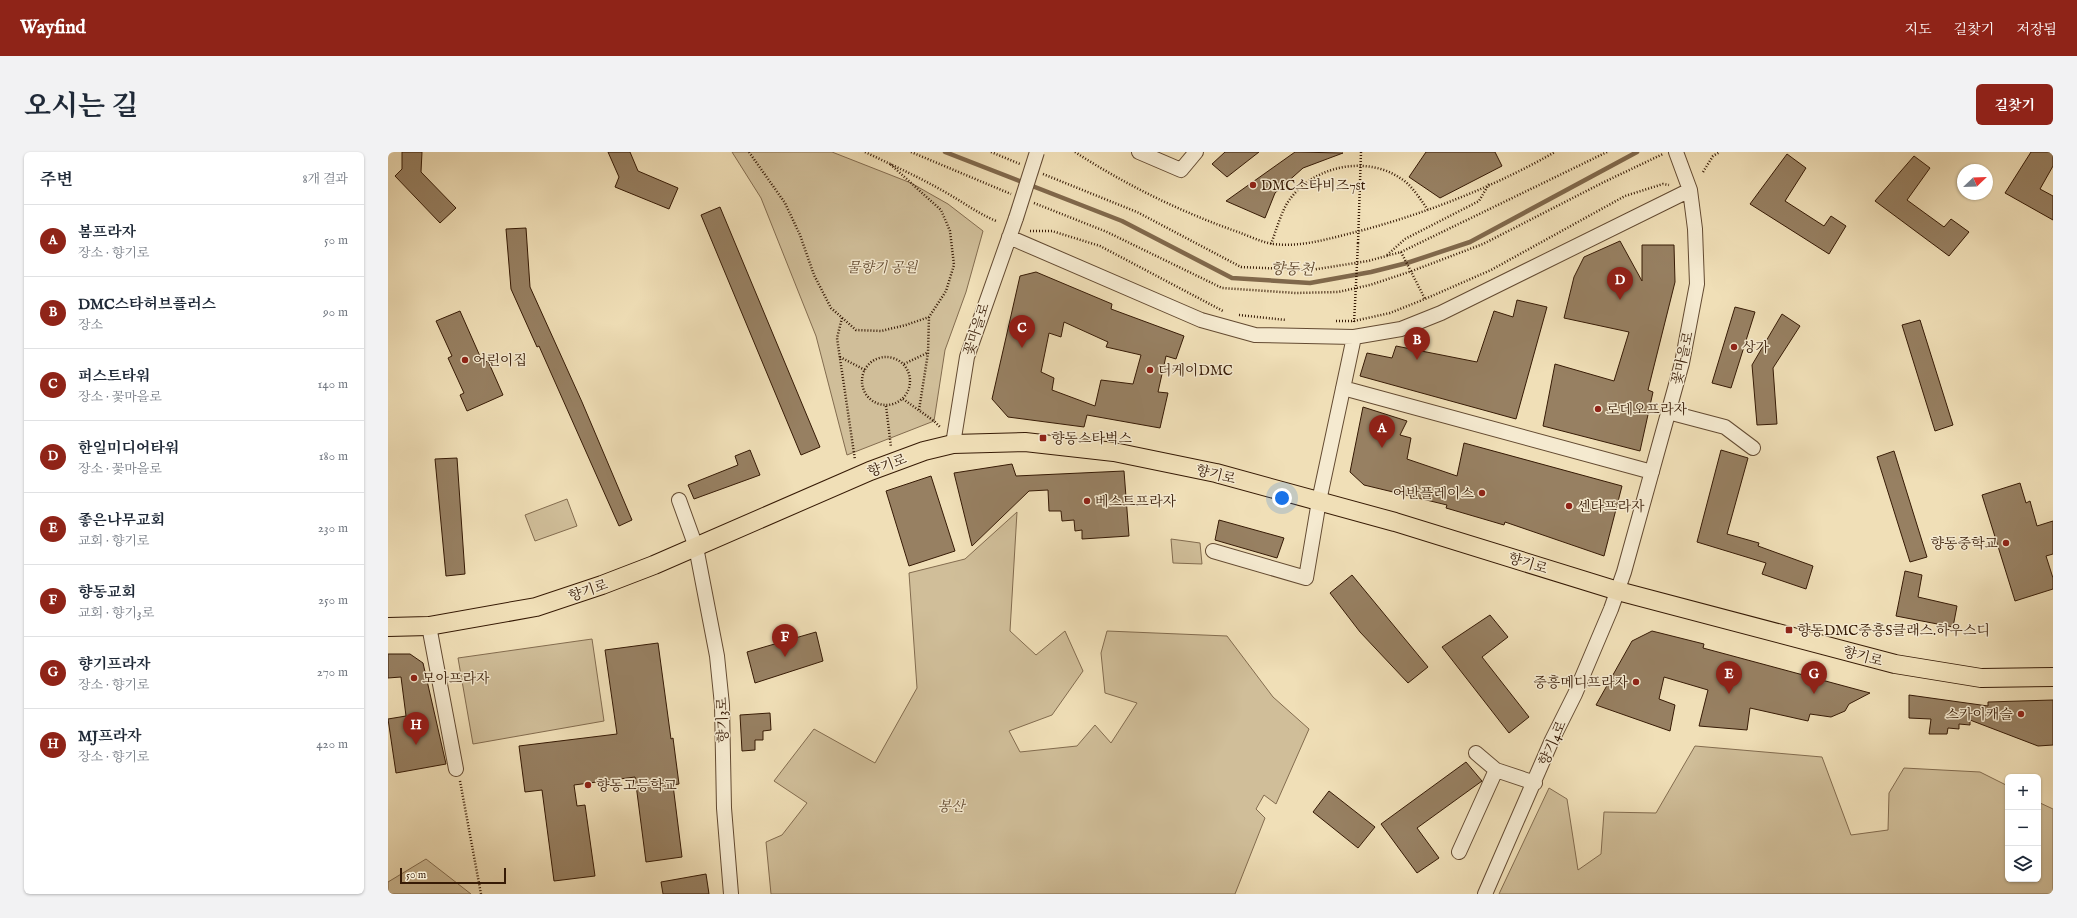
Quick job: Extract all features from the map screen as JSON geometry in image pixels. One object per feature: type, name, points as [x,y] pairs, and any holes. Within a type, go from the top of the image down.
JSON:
[{"type":"main road","name":"향기로","points":[[388,627],[429,626],[536,607],[602,585],[696,547],[870,471],[924,451],[953,444],[1025,442],[1114,452],[1216,473],[1395,522],[1618,591],[1895,664],[1981,678],[2053,677]]},
{"type":"street","name":"꽃마을로","points":[[953,444],[967,357],[992,281],[1016,218],[1037,152]]},
{"type":"street","points":[[1139,152],[1181,170],[1196,152]]},
{"type":"street","name":"꽃마을로","points":[[1618,591],[1682,363],[1697,284],[1695,229],[1690,190],[1676,152]]},
{"type":"street","points":[[1009,237],[1201,320],[1255,335],[1400,329],[1442,313],[1690,190]]},
{"type":"street","points":[[1213,551],[1306,578],[1319,501],[1354,331]]},
{"type":"street","points":[[1343,388],[1652,472]]},
{"type":"street","points":[[1668,412],[1725,428],[1753,448]]},
{"type":"street","name":"향기3로","points":[[679,500],[696,547],[718,656],[722,705],[724,808],[731,894]]},
{"type":"street","name":"향기4로","points":[[1485,894],[1535,783],[1552,740],[1576,694],[1618,591]]},
{"type":"street","points":[[429,626],[458,774]]},
{"type":"street","points":[[1476,753],[1496,770],[1535,783]]},
{"type":"street","points":[[1459,852],[1496,770]]},
{"type":"path","points":[[749,152],[785,203],[800,235],[814,275],[831,308],[856,330],[881,331],[906,325],[929,316]]},
{"type":"path","points":[[865,152],[949,194],[978,214],[996,221]]},
{"type":"path","points":[[911,152],[1014,195]]},
{"type":"path","points":[[990,152],[1026,167]]},
{"type":"path","points":[[1075,152],[1110,174],[1219,226],[1271,244],[1298,246],[1357,232],[1428,210],[1490,184],[1555,152]]},
{"type":"path","points":[[1354,331],[1361,152]]},
{"type":"path","points":[[1041,173],[1137,212],[1240,267],[1311,270],[1368,261],[1401,252],[1607,152]]},
{"type":"path","points":[[1028,200],[1107,232],[1222,288],[1296,293],[1338,292],[1370,285],[1412,271],[1482,244],[1604,182],[1668,152]]},
{"type":"path","points":[[1703,172],[1713,156],[1720,152]]},
{"type":"path","points":[[889,163],[941,210],[950,232],[954,265],[946,291],[929,316],[928,353],[919,410]]},
{"type":"path","points":[[1271,244],[1290,199],[1309,180],[1335,168],[1360,166],[1384,171],[1400,178],[1416,192],[1428,210]]},
{"type":"path","points":[[1386,255],[1405,239],[1479,201],[1490,184]]},
{"type":"path","points":[[1332,321],[1354,321],[1390,313],[1491,270],[1625,196],[1663,184],[1673,186]]},
{"type":"path","points":[[1030,230],[1052,231],[1100,246],[1229,314]]},
{"type":"path","points":[[1401,252],[1425,299]]},
{"type":"path","points":[[1236,315],[1288,321]]},
{"type":"path","points":[[842,318],[837,338],[855,460]]},
{"type":"path","points":[[904,364],[928,353]]},
{"type":"path","points":[[840,357],[865,370]]},
{"type":"path","points":[[883,357],[891,357],[904,364],[909,371],[911,379],[910,387],[903,399],[886,406],[870,399],[865,393],[862,378],[869,364],[883,357]]},
{"type":"path","points":[[903,399],[934,421],[940,428]]},
{"type":"path","points":[[886,406],[891,448]]},
{"type":"path","points":[[458,774],[481,894]]},
{"type":"green space","name":"물향기 공원","points":[[732,152],[832,152],[911,183],[948,204],[983,231],[966,292],[945,350],[934,421],[847,455],[816,336],[761,198]]},
{"type":"green space","points":[[567,499],[577,526],[535,541],[525,515]]},
{"type":"green space","name":"봉산","points":[[1017,512],[1010,631],[1036,655],[1065,631],[1083,671],[1052,715],[1009,731],[1020,752],[1077,746],[1095,725],[1111,743],[1137,703],[1105,693],[1101,653],[1107,631],[1227,636],[1273,697],[1309,729],[1276,804],[1264,795],[1256,809],[1265,818],[1235,894],[771,894],[766,842],[782,835],[807,803],[774,781],[814,729],[875,763],[917,688],[909,573],[965,559]]},
{"type":"green space","points":[[1171,539],[1200,543],[1202,564],[1173,563]]},
{"type":"green space","points":[[592,639],[604,721],[473,744],[458,658]]},
{"type":"green space","points":[[1695,746],[1822,757],[1851,835],[1888,830],[1889,793],[1904,768],[1980,772],[2005,784],[2005,882],[2041,882],[2041,803],[2053,809],[2053,894],[1499,894],[1549,788],[1567,799],[1578,870],[1601,854],[1604,812],[1656,813]]},
{"type":"green space","points":[[426,859],[471,894],[388,894],[388,882]]},
{"type":"building","points":[[402,152],[422,152],[421,172],[456,208],[440,223],[395,176],[402,169]]},
{"type":"building","points":[[608,152],[630,152],[638,171],[678,188],[669,209],[615,187],[619,177]]},
{"type":"building","points":[[1225,152],[1259,152],[1227,177],[1212,164]]},
{"type":"building","points":[[1295,152],[1343,153],[1303,168],[1275,193],[1265,218],[1226,201]]},
{"type":"building","points":[[1426,152],[1495,152],[1502,166],[1440,198],[1409,177]]},
{"type":"building","points":[[2031,152],[2053,152],[2053,166],[2040,189],[2053,196],[2053,220],[2005,193]]},
{"type":"building","points":[[1787,154],[1806,168],[1785,201],[1824,226],[1831,216],[1846,226],[1829,254],[1750,204]]},
{"type":"building","points":[[1914,156],[1930,168],[1907,200],[1944,227],[1951,219],[1969,232],[1949,256],[1875,201]]},
{"type":"building","points":[[720,207],[820,447],[801,455],[701,215]]},
{"type":"building","points":[[526,228],[530,287],[582,402],[632,520],[619,526],[539,346],[537,347],[511,289],[506,229]]},
{"type":"building","points":[[1620,241],[1642,281],[1642,245],[1674,245],[1675,282],[1648,390],[1653,392],[1640,451],[1543,426],[1555,364],[1614,381],[1629,332],[1564,318],[1574,277],[1584,257]]},
{"type":"building","points":[[1036,272],[1112,304],[1111,309],[1184,336],[1176,359],[1166,356],[1158,392],[1168,393],[1160,428],[1087,415],[1084,427],[1008,417],[992,399],[1020,276]],"holes":[[[1064,322],[1108,342],[1106,347],[1141,355],[1133,384],[1101,380],[1095,406],[1052,390],[1054,378],[1041,372],[1049,333],[1061,337]]]},
{"type":"building","points":[[1517,300],[1547,307],[1516,419],[1360,376],[1367,353],[1392,358],[1396,346],[1477,362],[1494,311],[1513,317]]},
{"type":"building","name":"상가","points":[[1735,307],[1755,312],[1731,388],[1712,383]]},
{"type":"building","name":"어린이집","points":[[460,311],[483,363],[488,361],[503,395],[467,411],[460,395],[464,393],[448,358],[452,356],[436,321]]},
{"type":"building","points":[[1782,314],[1800,326],[1773,368],[1777,424],[1757,425],[1752,365]]},
{"type":"building","points":[[1920,320],[1953,425],[1935,431],[1902,325]]},
{"type":"building","points":[[1363,407],[1407,421],[1400,435],[1411,438],[1407,459],[1457,476],[1464,443],[1622,486],[1604,556],[1505,522],[1504,525],[1446,508],[1447,505],[1364,485],[1350,472]]},
{"type":"building","points":[[750,450],[760,475],[694,499],[688,485],[738,465],[735,456]]},
{"type":"building","points":[[1721,450],[1748,458],[1727,534],[1759,543],[1758,546],[1813,566],[1806,589],[1762,574],[1766,563],[1697,542]]},
{"type":"building","points":[[1894,451],[1927,557],[1910,562],[1877,457]]},
{"type":"building","points":[[457,458],[465,574],[446,576],[435,459]]},
{"type":"building","points":[[1012,464],[1016,476],[1124,471],[1129,536],[1082,539],[1082,530],[1075,531],[1074,520],[1062,521],[1061,511],[1049,511],[1048,490],[1029,491],[972,546],[954,473]]},
{"type":"building","points":[[931,476],[955,551],[909,566],[886,491]]},
{"type":"building","points":[[2020,483],[2026,503],[2030,501],[2037,526],[2053,521],[2053,554],[2046,556],[2053,578],[2053,589],[2015,601],[1982,495]]},
{"type":"building","points":[[1219,520],[1284,538],[1277,558],[1215,540]]},
{"type":"building","points":[[1905,571],[1922,575],[1918,597],[1957,606],[1953,627],[1896,616]]},
{"type":"building","points":[[1352,575],[1428,667],[1408,683],[1360,632],[1330,593]]},
{"type":"building","points":[[1490,615],[1508,637],[1482,657],[1529,717],[1509,733],[1442,647]]},
{"type":"building","points":[[1652,631],[1704,644],[1703,648],[1870,693],[1849,704],[1845,711],[1831,717],[1810,714],[1808,721],[1750,708],[1747,730],[1699,726],[1708,690],[1664,677],[1659,699],[1675,705],[1670,731],[1596,705],[1632,641]]},
{"type":"building","points":[[816,632],[823,661],[755,683],[747,652]]},
{"type":"building","points":[[658,643],[671,739],[673,738],[679,784],[673,785],[682,857],[646,862],[635,777],[574,785],[577,806],[585,805],[595,876],[554,881],[542,790],[525,792],[519,746],[617,734],[605,650]]},
{"type":"building","points":[[388,654],[410,654],[423,663],[446,764],[396,773],[388,719],[406,716],[401,677],[388,678]]},
{"type":"building","points":[[1909,695],[1988,706],[1988,702],[2053,700],[2053,745],[2038,746],[1970,720],[1970,725],[1959,724],[1959,729],[1948,728],[1947,734],[1929,734],[1931,719],[1909,718]]},
{"type":"building","points":[[770,713],[771,730],[763,731],[763,740],[755,740],[755,750],[742,751],[740,715]]},
{"type":"building","points":[[1466,762],[1482,781],[1417,828],[1439,858],[1417,873],[1381,824]]},
{"type":"building","points":[[1329,791],[1375,827],[1358,848],[1313,812]]},
{"type":"building","points":[[706,874],[709,894],[663,894],[661,882]]},
{"type":"waterway","name":"향동천","points":[[945,152],[1122,221],[1232,278],[1310,283],[1371,272],[1407,263],[1470,242],[1637,152]]},
{"type":"place","name":"DMC스타비즈7st","points":[[1253,185]]},
{"type":"place","name":"한일미디어타워","points":[[1620,300]]},
{"type":"place","name":"상가","points":[[1734,347]]},
{"type":"place","name":"퍼스트타워","points":[[1022,348]]},
{"type":"place","name":"어린이집","points":[[465,360]]},
{"type":"place","name":"DMC스타허브플러스","points":[[1417,360]]},
{"type":"place","name":"더케이DMC","points":[[1150,370]]},
{"type":"place","name":"로데오프라자","points":[[1598,409]]},
{"type":"place","name":"향동스타벅스","points":[[1043,438]]},
{"type":"place","name":"봄프라자","points":[[1382,448]]},
{"type":"place","name":"어반플레이스","points":[[1482,493]]},
{"type":"place","name":"베스트프라자","points":[[1087,501]]},
{"type":"place","name":"센타프라자","points":[[1569,506]]},
{"type":"place","name":"향동중학교","points":[[2006,543]]},
{"type":"place","name":"향동DMC중흥S클래스.하우스디","points":[[1789,630]]},
{"type":"place","name":"향동교회","points":[[785,657]]},
{"type":"place","name":"모아프라자","points":[[414,678]]},
{"type":"place","name":"중흥메디프라자","points":[[1636,682]]},
{"type":"place","name":"좋은나무교회","points":[[1729,694]]},
{"type":"place","name":"향기프라자","points":[[1814,694]]},
{"type":"place","name":"스카이캐슬","points":[[2021,714]]},
{"type":"place","name":"MJ프라자","points":[[416,745]]},
{"type":"place","name":"향동고등학교","points":[[588,785]]}]
